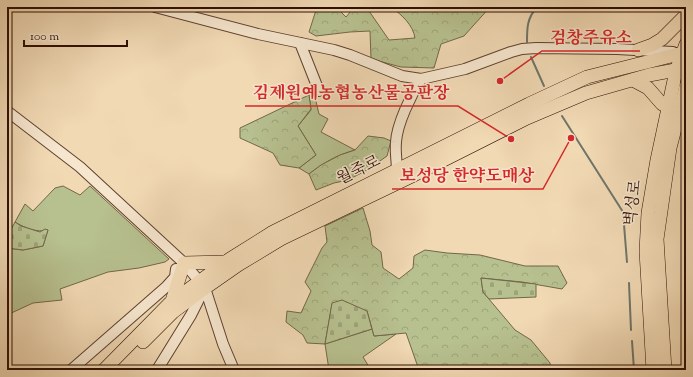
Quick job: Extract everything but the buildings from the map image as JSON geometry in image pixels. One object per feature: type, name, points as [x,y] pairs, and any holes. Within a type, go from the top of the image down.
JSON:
[{"type":"main road","points":[[638,50],[652,45],[662,39],[686,15]]},
{"type":"main road","name":"벽성로","points":[[652,370],[646,250],[648,213],[668,107],[681,68],[685,50]]},
{"type":"main road","name":"월죽로","points":[[115,370],[226,262],[273,232],[587,77],[685,50]]},
{"type":"main road","name":"월죽로","points":[[104,370],[172,301],[238,265],[281,239],[412,176],[517,122],[586,93],[681,68]]},
{"type":"main road","points":[[633,80],[648,88],[662,104],[668,107]]},
{"type":"main road","name":"벽성로","points":[[665,370],[657,239],[670,148],[684,99],[686,86]]},
{"type":"main road","points":[[172,301],[181,261],[226,262]]},
{"type":"street","points":[[155,7],[258,34],[345,54],[402,76],[421,79],[476,66],[511,52],[536,48],[685,50]]},
{"type":"street","points":[[300,43],[319,91]]},
{"type":"street","points":[[397,171],[396,142],[399,128],[412,94],[421,79]]},
{"type":"street","points":[[7,111],[80,167],[129,210],[181,261],[202,285],[234,370]]},
{"type":"street","points":[[71,370],[166,287],[175,277],[181,261]]},
{"type":"street","points":[[157,370],[191,315],[202,285]]},
{"type":"green space","points":[[317,7],[336,7],[346,17],[352,10],[349,7],[373,7],[369,11],[389,40],[415,38],[412,29],[406,21],[391,7],[490,7],[464,36],[441,44],[434,68],[401,67],[371,59],[370,31],[316,36],[309,32]]},
{"type":"green space","points":[[314,93],[319,114],[328,119],[321,132],[355,150],[330,160],[309,174],[299,168],[316,155],[298,126],[311,110],[309,95]]},
{"type":"green space","points":[[309,95],[311,109],[298,126],[316,155],[299,168],[280,165],[273,153],[240,138],[240,128]]},
{"type":"green space","points":[[368,136],[384,138],[391,141],[387,156],[367,170],[348,180],[334,183],[316,190],[309,174],[321,165],[340,155],[355,150]]},
{"type":"green space","points":[[63,186],[80,195],[90,186],[169,259],[165,262],[139,268],[108,272],[60,289],[62,300],[33,303],[7,315],[7,248],[23,250],[43,246],[48,230],[40,231],[31,229],[15,222],[25,204],[33,211],[55,188]]},
{"type":"green space","points":[[363,208],[370,231],[372,245],[381,252],[383,268],[399,279],[413,268],[414,256],[425,250],[480,255],[525,266],[558,266],[567,283],[562,289],[522,282],[481,278],[483,292],[515,330],[531,340],[550,363],[551,370],[419,370],[406,333],[374,336],[367,311],[332,304],[325,344],[307,343],[303,335],[286,322],[287,311],[301,313],[311,291],[305,282],[322,248],[327,242],[325,226]]},
{"type":"green space","points":[[15,222],[21,226],[40,232],[45,229],[48,230],[43,246],[23,250],[7,248],[7,237]]},
{"type":"green space","points":[[481,278],[536,284],[536,297],[489,299],[483,292]]},
{"type":"green space","points":[[342,300],[367,311],[372,329],[325,344],[332,303]]},
{"type":"green space","points":[[372,329],[374,336],[396,334],[363,357],[371,370],[329,370],[325,344]]},
{"type":"waterway","points":[[527,42],[528,23],[531,15],[537,7]]},
{"type":"waterway","points":[[531,57],[544,86]]},
{"type":"waterway","points":[[562,116],[623,212],[627,262]]},
{"type":"waterway","points":[[629,283],[631,330]]},
{"type":"waterway","points":[[632,341],[634,370]]},
{"type":"place","name":"검창주유소","points":[[500,81]]},
{"type":"place","name":"보성당 한약도매상","points":[[571,138]]},
{"type":"place","name":"김제원예농협농산물공판장","points":[[511,139]]}]
